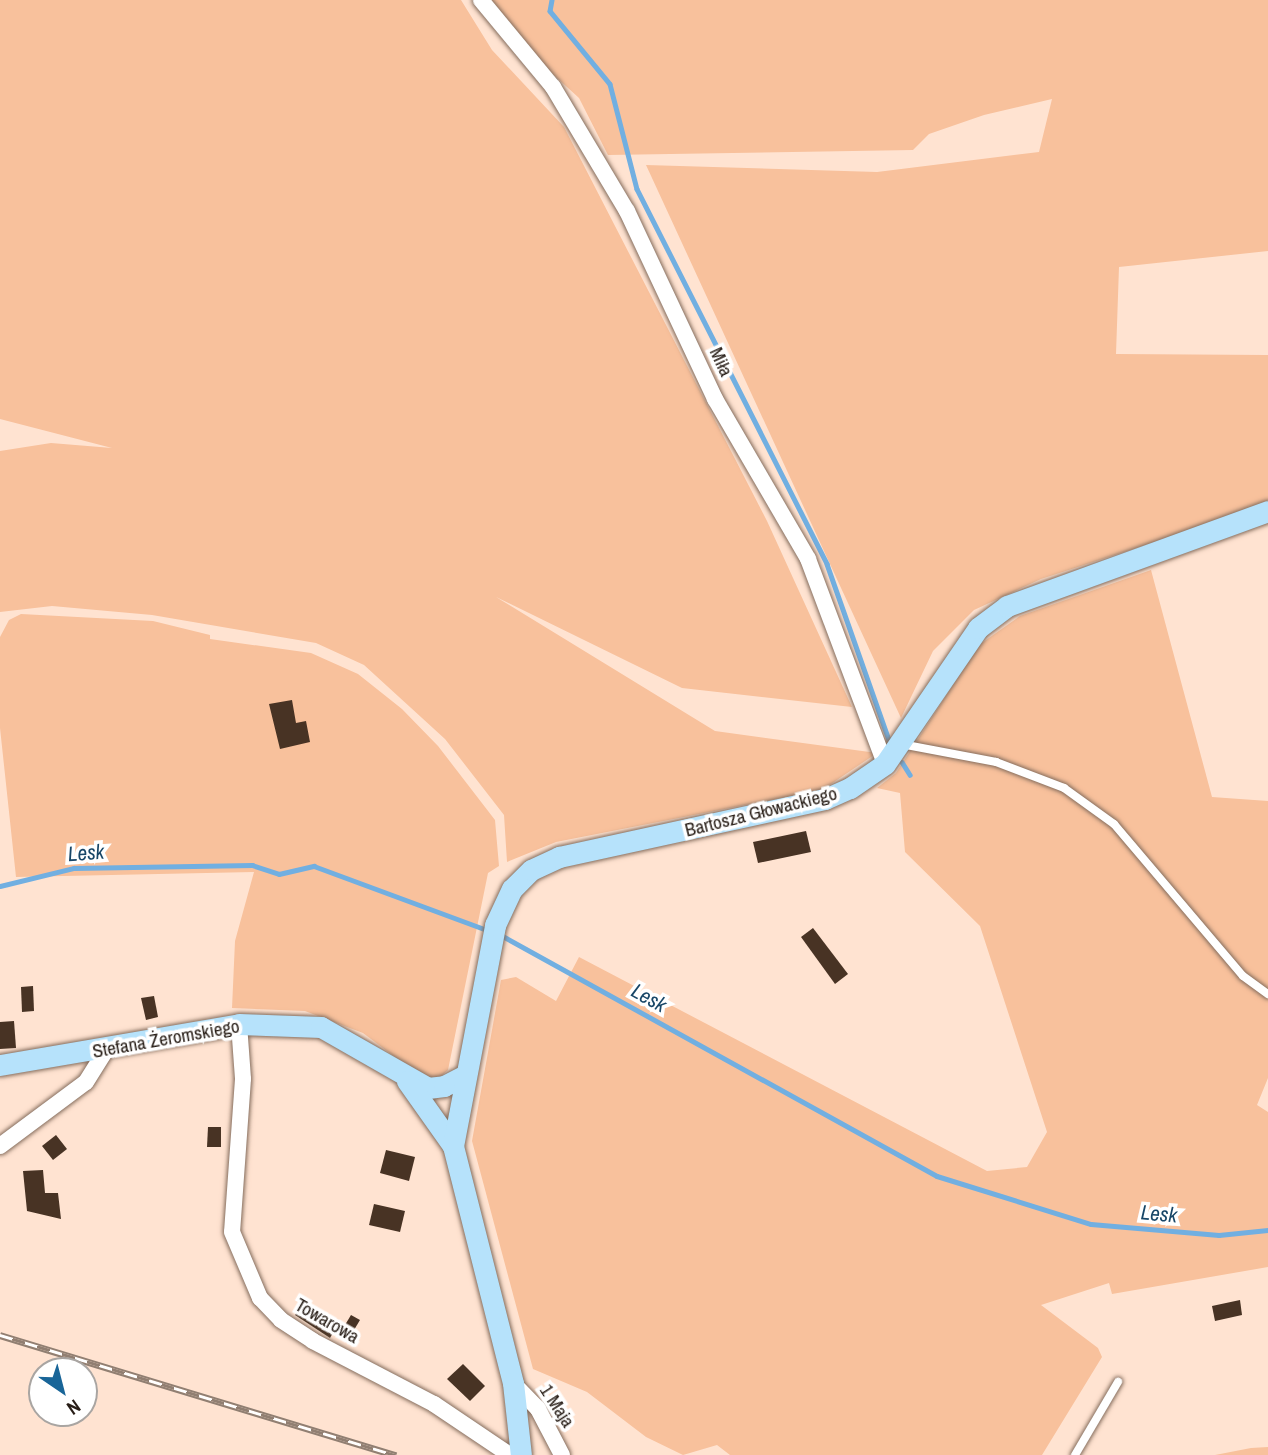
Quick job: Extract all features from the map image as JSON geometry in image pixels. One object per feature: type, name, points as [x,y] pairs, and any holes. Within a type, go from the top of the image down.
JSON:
[{"type":"street","name":"Miła","points":[[481,0],[552,88],[627,211],[715,399],[808,559],[885,764]]},
{"type":"street","name":"Bartosza Głowackiego","points":[[453,1146],[494,932],[512,889],[531,870],[559,857],[825,799],[869,778],[901,744],[966,644],[1007,606],[1268,511]]},
{"type":"street","name":"Stefana Żeromskiego","points":[[0,1065],[107,1049],[239,1024],[321,1027],[361,1046],[402,1076],[428,1088],[444,1086],[466,1075]]},
{"type":"street","name":"Towarowa","points":[[239,1024],[243,1079],[232,1232],[260,1298],[281,1320],[313,1340],[434,1404],[510,1455]]},
{"type":"street","points":[[0,1146],[86,1082],[107,1049]]},
{"type":"street","name":"Stefana Żeromskiego","points":[[402,1076],[431,1109],[453,1146],[513,1383],[520,1455]]},
{"type":"street","name":"1 Maja","points":[[513,1383],[538,1409],[562,1455]]},
{"type":"lane","points":[[901,744],[996,762],[1064,788],[1114,824],[1243,976],[1268,993]]},
{"type":"lane","points":[[1074,1455],[1118,1382]]},
{"type":"shaded area","points":[[0,0],[461,0],[492,50],[564,127],[767,521],[852,707],[682,688],[496,597],[715,731],[877,753],[822,790],[556,842],[507,862],[504,815],[445,739],[364,665],[316,643],[152,615],[52,606],[0,612],[0,451],[51,443],[112,448],[0,419]]},
{"type":"shaded area","points":[[481,0],[1268,0],[1268,251],[1119,267],[1116,354],[1268,355],[1268,505],[1041,579],[974,610],[933,651],[901,718],[646,165],[877,172],[1039,152],[1052,99],[984,115],[929,134],[913,150],[608,155],[579,98],[496,22]]},
{"type":"shaded area","points":[[1151,570],[1212,797],[1268,801],[1268,1078],[1257,1105],[1268,1112],[1268,1267],[1112,1294],[1109,1283],[1041,1305],[1098,1348],[1102,1357],[1042,1455],[730,1455],[717,1445],[683,1455],[646,1437],[587,1392],[533,1369],[472,1141],[501,980],[516,977],[556,1001],[579,957],[987,1171],[1027,1167],[1047,1132],[980,926],[905,852],[900,793],[877,788],[896,773],[979,645],[1020,616]]},
{"type":"shaded area","points":[[21,614],[153,621],[210,635],[210,639],[311,653],[358,674],[402,709],[438,746],[495,820],[499,866],[488,873],[448,1070],[440,1077],[423,1078],[363,1033],[305,1011],[232,1008],[235,941],[254,872],[16,877],[0,728],[0,637],[9,620]]},
{"type":"shaded area","points":[[1268,1447],[1268,1455],[1215,1455],[1251,1448]]},
{"type":"building","points":[[292,700],[296,723],[306,721],[310,742],[280,749],[269,704]]},
{"type":"building","points":[[806,831],[811,852],[758,863],[753,842]]},
{"type":"building","points":[[813,928],[848,974],[835,984],[801,937]]},
{"type":"building","points":[[33,986],[34,1011],[22,1012],[21,987]]},
{"type":"building","points":[[154,996],[158,1017],[146,1020],[141,998]]},
{"type":"building","points":[[14,1021],[16,1048],[0,1049],[0,1022]]},
{"type":"building","points":[[208,1127],[221,1127],[221,1147],[207,1147]]},
{"type":"building","points":[[56,1135],[67,1149],[53,1160],[42,1146]]},
{"type":"building","points":[[386,1150],[415,1157],[409,1181],[380,1173]]},
{"type":"building","points":[[43,1170],[45,1193],[58,1193],[61,1219],[27,1211],[23,1171]]},
{"type":"building","points":[[374,1204],[405,1211],[400,1232],[369,1225]]},
{"type":"building","points":[[1240,1300],[1242,1315],[1215,1321],[1212,1306]]},
{"type":"building","points":[[303,1303],[337,1326],[330,1338],[295,1315]]},
{"type":"building","points":[[351,1315],[360,1320],[351,1335],[342,1330]]},
{"type":"building","points":[[463,1364],[485,1386],[470,1401],[447,1379]]},
{"type":"waterway","points":[[552,0],[550,11],[610,84],[637,189],[827,564],[889,740]]},
{"type":"waterway","points":[[902,762],[910,775]]},
{"type":"waterway","name":"Lesk","points":[[0,886],[74,868],[252,865],[279,874],[314,866],[487,930]]},
{"type":"waterway","name":"Lesk","points":[[499,934],[937,1176],[1091,1224],[1219,1235],[1268,1230]]},
{"type":"railway","points":[[0,1335],[396,1455]]}]
